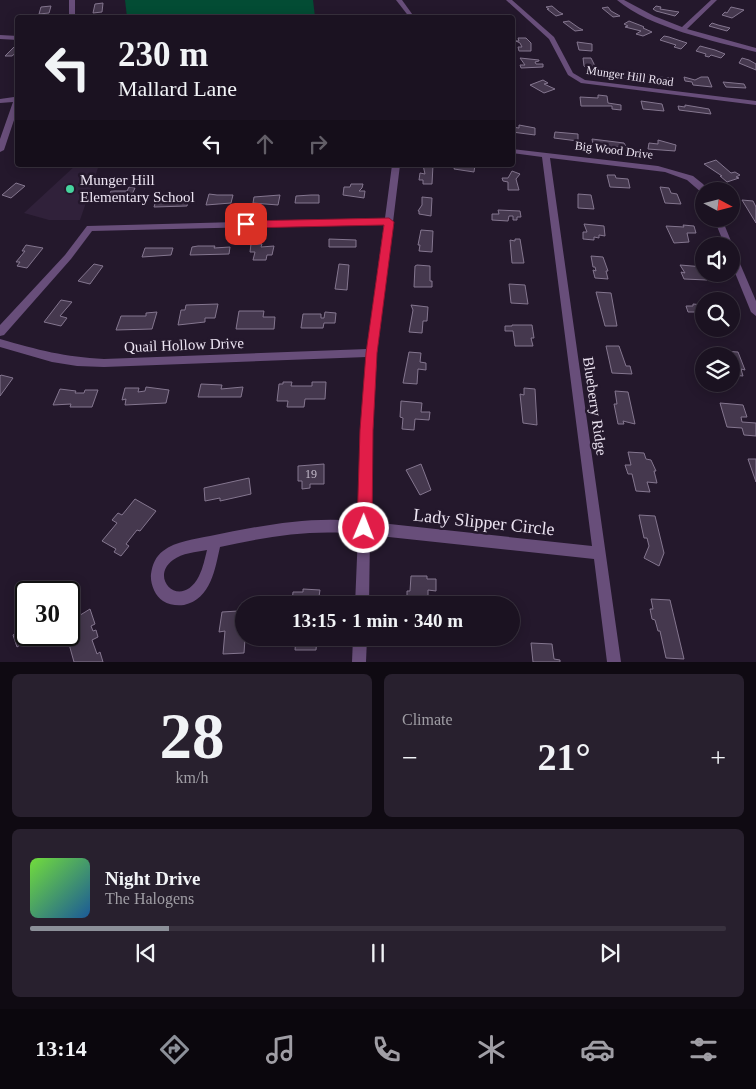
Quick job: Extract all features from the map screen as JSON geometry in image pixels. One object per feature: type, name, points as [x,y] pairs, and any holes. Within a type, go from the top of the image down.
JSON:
[{"type":"street","points":[[72,0],[72,15]]},
{"type":"street","points":[[398,0],[410,15]]},
{"type":"street","name":"Munger Hill Road","points":[[509,0],[552,38],[567,70],[576,80],[597,85],[756,103]]},
{"type":"street","points":[[620,0],[642,14],[682,29],[756,50]]},
{"type":"street","points":[[682,29],[714,0]]},
{"type":"street","points":[[0,37],[15,38]]},
{"type":"street","points":[[0,101],[15,98]]},
{"type":"street","points":[[0,150],[15,104]]},
{"type":"street","name":"Big Wood Drive","points":[[515,152],[670,170],[691,178],[695,182]]},
{"type":"street","name":"Blueberry Ridge","points":[[546,155],[614,662]]},
{"type":"street","points":[[362,596],[367,430],[372,353],[396,167]]},
{"type":"street","points":[[0,332],[68,257],[90,228],[389,222]]},
{"type":"street","points":[[740,274],[756,312]]},
{"type":"street","name":"Quail Hollow Drive","points":[[0,343],[52,358],[77,362],[104,363],[372,353]]},
{"type":"street","name":"Lady Slipper Circle","points":[[215,542],[206,574],[200,586],[183,598],[170,598],[164,595],[160,590],[157,577],[161,564],[177,549],[306,525],[364,528],[600,553]]},
{"type":"street","points":[[360,646],[360,662]]},
{"type":"shaded area","name":"Munger Hill Elementary School","points":[[74,167],[98,167],[80,220],[49,220],[24,213]]},
{"type":"green space","points":[[125,0],[313,0],[315,15],[127,15]]},
{"type":"building","points":[[103,3],[102,12],[93,13],[95,4]]},
{"type":"building","points":[[51,6],[49,13],[39,14],[41,7]]},
{"type":"building","points":[[552,6],[563,14],[556,16],[546,7]]},
{"type":"building","points":[[656,6],[661,7],[660,9],[679,12],[675,16],[656,11],[653,9]]},
{"type":"building","points":[[608,7],[620,16],[613,17],[602,8]]},
{"type":"building","points":[[731,7],[744,10],[732,18],[722,15],[725,12],[727,13]]},
{"type":"building","points":[[569,21],[583,30],[575,31],[563,22]]},
{"type":"building","points":[[629,21],[652,32],[643,36],[636,34],[641,31],[625,27],[628,26],[624,24]]},
{"type":"building","points":[[712,23],[730,28],[727,31],[709,26]]},
{"type":"building","points":[[664,36],[687,43],[681,49],[674,47],[676,45],[660,40]]},
{"type":"building","points":[[518,38],[526,38],[531,43],[531,51],[519,51],[518,47],[522,47],[516,41],[519,41]]},
{"type":"building","points":[[577,42],[592,44],[592,51],[579,50]]},
{"type":"building","points":[[15,46],[15,54],[12,56],[5,56]]},
{"type":"building","points":[[700,46],[725,54],[721,58],[711,55],[709,57],[705,56],[706,54],[696,51]]},
{"type":"building","points":[[520,58],[539,60],[535,62],[536,64],[543,64],[543,67],[521,68],[520,65],[525,65]]},
{"type":"building","points":[[583,58],[591,58],[598,72],[590,72],[584,66]]},
{"type":"building","points":[[742,58],[756,64],[756,70],[739,63]]},
{"type":"building","points":[[627,71],[634,72],[633,75],[637,75],[636,80],[612,76],[613,73],[626,74]]},
{"type":"building","points":[[648,76],[669,78],[670,83],[649,81]]},
{"type":"building","points":[[684,77],[695,80],[701,77],[708,77],[712,87],[693,85],[692,82],[685,81]]},
{"type":"building","points":[[543,80],[548,83],[544,84],[555,89],[544,93],[530,85]]},
{"type":"building","points":[[723,82],[744,84],[746,88],[726,87]]},
{"type":"building","points":[[598,95],[607,96],[608,103],[621,105],[621,110],[612,109],[612,106],[581,106],[580,97],[598,98]]},
{"type":"building","points":[[641,101],[662,104],[664,111],[643,109]]},
{"type":"building","points":[[685,105],[709,109],[711,114],[679,110],[678,106],[685,107]]},
{"type":"building","points":[[519,125],[535,128],[535,135],[515,132],[515,127],[519,128]]},
{"type":"building","points":[[555,132],[578,134],[578,141],[554,138]]},
{"type":"building","points":[[592,139],[624,143],[627,148],[593,145]]},
{"type":"building","points":[[658,140],[676,145],[675,151],[648,149],[649,143],[658,144]]},
{"type":"building","points":[[716,160],[731,173],[735,172],[740,175],[736,177],[739,178],[727,182],[720,176],[722,176],[704,164]]},
{"type":"building","points":[[423,167],[433,167],[432,184],[423,184],[423,180],[419,180],[420,173],[425,174]]},
{"type":"building","points":[[454,167],[475,167],[474,172],[454,169]]},
{"type":"building","points":[[512,171],[520,174],[516,179],[519,190],[508,190],[508,182],[503,181],[502,178],[508,178]]},
{"type":"building","points":[[607,175],[628,179],[630,188],[610,187]]},
{"type":"building","points":[[16,183],[25,186],[11,198],[2,195]]},
{"type":"building","points":[[351,184],[363,184],[359,191],[365,191],[364,198],[343,195],[344,187],[350,187]]},
{"type":"building","points":[[129,187],[135,188],[128,203],[117,203],[118,201],[115,200],[107,200],[111,191],[127,191]]},
{"type":"building","points":[[660,187],[669,188],[671,193],[677,194],[681,204],[665,203]]},
{"type":"building","points":[[209,194],[233,195],[231,203],[206,205]]},
{"type":"building","points":[[578,194],[591,195],[594,209],[578,208]]},
{"type":"building","points":[[280,195],[278,205],[253,203],[254,197]]},
{"type":"building","points":[[319,195],[319,203],[295,203],[296,196]]},
{"type":"building","points":[[422,197],[432,198],[431,216],[419,214],[418,211],[422,205]]},
{"type":"building","points":[[180,198],[188,200],[187,206],[154,207],[156,200],[179,200]]},
{"type":"building","points":[[742,200],[753,201],[756,207],[756,223]]},
{"type":"building","points":[[498,210],[520,211],[521,217],[513,220],[513,216],[509,216],[508,221],[492,220],[492,214],[499,214]]},
{"type":"building","points":[[584,224],[604,226],[605,236],[599,235],[599,238],[594,237],[594,240],[583,239],[583,232],[587,232]]},
{"type":"building","points":[[683,225],[694,226],[696,233],[687,233],[689,242],[674,243],[666,226],[684,227]]},
{"type":"building","points":[[421,230],[433,231],[432,252],[419,251],[420,245],[418,245]]},
{"type":"building","points":[[329,239],[356,240],[356,247],[329,247]]},
{"type":"building","points":[[515,239],[520,239],[524,263],[512,263],[510,240],[515,241]]},
{"type":"building","points":[[251,244],[262,244],[261,247],[274,246],[272,255],[267,255],[266,260],[253,260],[255,252],[250,252]]},
{"type":"building","points":[[26,245],[43,248],[27,268],[17,266],[20,262],[16,262],[25,251],[22,251]]},
{"type":"building","points":[[192,247],[230,247],[229,254],[190,255]]},
{"type":"building","points":[[145,248],[173,248],[171,255],[142,257]]},
{"type":"building","points":[[591,256],[603,257],[608,271],[606,271],[608,279],[595,278],[593,270],[596,271],[595,267],[593,267]]},
{"type":"building","points":[[94,264],[103,266],[90,284],[78,281]]},
{"type":"building","points":[[339,264],[349,265],[347,290],[335,289]]},
{"type":"building","points":[[680,265],[695,266],[695,279],[684,279],[681,272],[685,273]]},
{"type":"building","points":[[415,266],[430,266],[432,287],[414,287]]},
{"type":"building","points":[[509,284],[525,285],[528,304],[511,303]]},
{"type":"building","points":[[596,292],[611,293],[617,326],[605,326]]},
{"type":"building","points":[[61,300],[72,302],[60,316],[67,318],[61,326],[44,322]]},
{"type":"building","points":[[218,304],[215,318],[205,318],[205,322],[178,325],[181,310],[185,310],[186,305]]},
{"type":"building","points":[[695,304],[695,312],[688,312],[686,306]]},
{"type":"building","points":[[411,305],[428,307],[427,321],[423,321],[422,333],[409,332],[413,310]]},
{"type":"building","points":[[239,311],[264,311],[263,317],[275,317],[274,329],[236,329]]},
{"type":"building","points":[[157,312],[152,329],[116,330],[121,316],[146,316],[146,313]]},
{"type":"building","points":[[325,312],[336,313],[335,323],[324,323],[323,328],[301,328],[303,314],[321,314],[321,318],[324,318]]},
{"type":"building","points":[[532,325],[534,338],[531,338],[533,346],[515,346],[513,331],[505,331],[505,326]]},
{"type":"building","points":[[606,346],[619,346],[626,366],[630,366],[632,374],[612,373]]},
{"type":"building","points":[[409,352],[421,353],[420,362],[426,363],[426,370],[418,369],[417,384],[403,383]]},
{"type":"building","points":[[740,357],[745,370],[741,369],[743,376],[740,376]]},
{"type":"building","points":[[0,376],[13,378],[0,396]]},
{"type":"building","points":[[283,382],[292,382],[291,386],[312,386],[312,382],[326,382],[325,399],[305,399],[304,407],[287,407],[288,401],[277,401],[279,384],[283,384]]},
{"type":"building","points":[[201,384],[222,385],[221,389],[243,387],[241,397],[198,397]]},
{"type":"building","points":[[146,387],[169,390],[166,403],[125,405],[126,399],[122,400],[125,388],[139,388],[138,392],[145,391]]},
{"type":"building","points":[[524,388],[535,389],[537,425],[523,423],[520,394],[524,395]]},
{"type":"building","points":[[60,389],[76,391],[75,393],[84,393],[85,390],[98,390],[92,407],[70,407],[71,404],[53,405]]},
{"type":"building","points":[[615,391],[628,392],[635,424],[623,421],[624,424],[618,424],[614,404],[617,404]]},
{"type":"building","points":[[401,401],[422,403],[421,412],[430,412],[429,420],[415,419],[414,430],[402,429],[403,418],[400,417]]},
{"type":"building","points":[[720,403],[743,405],[747,417],[741,417],[742,422],[756,423],[756,436],[744,435],[742,428],[727,427]]},
{"type":"building","points":[[628,452],[644,453],[646,459],[651,460],[656,471],[654,471],[657,483],[647,482],[650,492],[636,491],[632,474],[628,474],[625,465],[631,465]]},
{"type":"building","points":[[748,459],[756,459],[756,482]]},
{"type":"building","points":[[324,464],[324,484],[310,484],[310,488],[302,489],[302,481],[298,481],[298,466]]},
{"type":"building","points":[[421,464],[431,490],[420,495],[406,470]]},
{"type":"building","points":[[249,478],[251,494],[220,501],[220,498],[205,501],[204,488]]},
{"type":"building","points":[[135,499],[156,511],[140,531],[137,530],[126,544],[129,546],[121,556],[114,552],[116,549],[102,541],[117,523],[112,520],[118,513],[122,515]]},
{"type":"building","points":[[639,515],[655,516],[664,553],[659,566],[644,558],[649,546],[647,538],[644,538]]},
{"type":"building","points":[[411,576],[427,576],[427,579],[436,579],[436,591],[428,590],[428,596],[407,596],[407,591],[410,591]]},
{"type":"building","points":[[303,589],[320,590],[319,596],[293,596],[293,592],[303,592]]},
{"type":"building","points":[[651,599],[670,600],[684,659],[666,658],[660,631],[658,631],[655,620],[652,619]]},
{"type":"building","points":[[90,609],[95,624],[91,626],[93,631],[96,630],[98,637],[92,640],[97,654],[100,652],[103,662],[74,662],[70,646],[80,646],[80,615]]},
{"type":"building","points":[[235,611],[235,646],[244,646],[244,653],[223,654],[225,631],[219,632],[222,612]]},
{"type":"building","points":[[531,643],[552,644],[554,659],[560,660],[560,662],[533,662]]},
{"type":"building","points":[[295,646],[316,646],[316,650],[295,650]]},
{"type":"place","name":"Munger Hill Elementary School","points":[[70,189]]},
{"type":"route","points":[[246,224],[389,222],[372,353],[364,528]]}]
